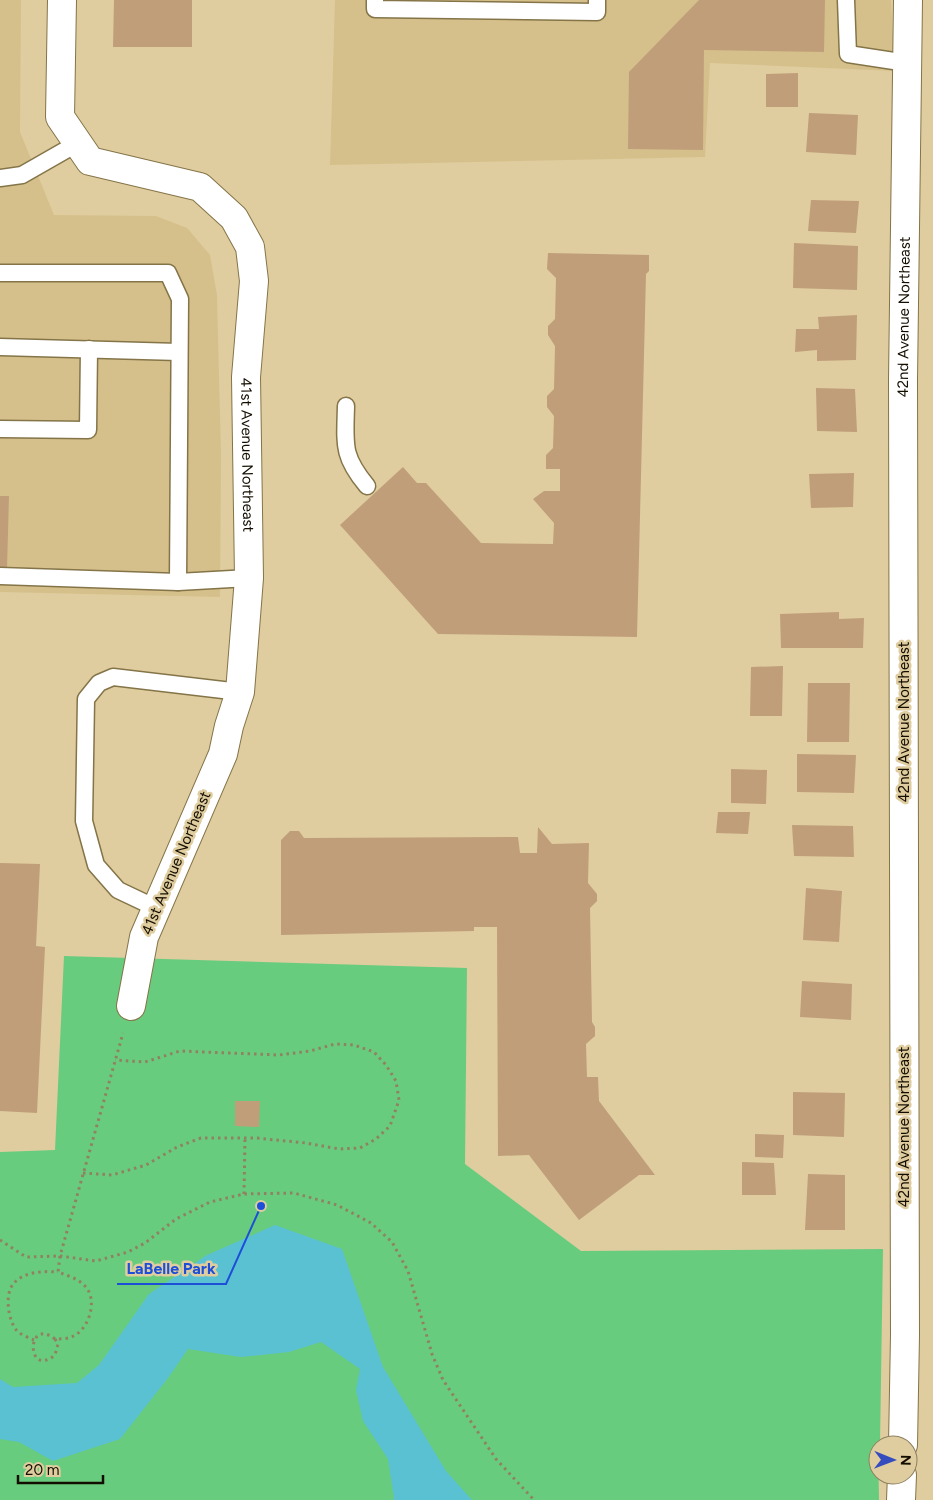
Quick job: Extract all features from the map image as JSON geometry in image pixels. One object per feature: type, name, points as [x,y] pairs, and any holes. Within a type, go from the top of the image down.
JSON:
[{"type":"street","name":"41st Avenue Northeast","points":[[62,0],[60,117],[90,161],[200,187],[234,218],[250,247],[254,281],[246,377],[249,578],[240,692],[229,726],[223,754],[144,937],[131,1006]]},
{"type":"street","name":"42nd Avenue Northeast","points":[[902,1435],[905,1335],[903,380],[908,0]]},
{"type":"street","points":[[901,1500],[902,1485]]},
{"type":"lane","points":[[375,0],[375,9],[597,12],[597,0]]},
{"type":"lane","points":[[846,0],[848,54],[907,63]]},
{"type":"lane","points":[[0,178],[22,175],[78,143]]},
{"type":"lane","points":[[0,273],[168,273],[180,299],[178,582]]},
{"type":"lane","points":[[0,347],[180,352]]},
{"type":"lane","points":[[0,429],[88,430],[89,349]]},
{"type":"lane","points":[[346,406],[345,447],[354,470],[367,486]]},
{"type":"lane","points":[[0,576],[178,582],[249,578]]},
{"type":"lane","points":[[156,908],[118,890],[96,865],[84,821],[86,699],[98,683],[113,676],[240,692]]},
{"type":"path","points":[[58,1272],[60,1256],[131,1006]]},
{"type":"path","points":[[83,1173],[112,1175],[146,1165],[177,1147],[200,1138],[245,1138],[306,1143],[339,1149],[360,1148],[376,1140],[390,1126],[398,1100],[396,1081],[386,1065],[374,1052],[354,1044],[335,1044],[310,1051],[279,1054],[180,1051],[145,1062],[115,1060]]},
{"type":"path","points":[[244,1194],[245,1138]]},
{"type":"path","points":[[0,1240],[26,1257],[60,1256],[96,1261],[128,1252],[145,1243],[176,1219],[210,1202],[244,1194],[294,1193],[337,1205],[371,1223],[392,1242],[408,1271],[432,1354],[442,1380],[496,1459],[534,1500]]},
{"type":"path","points":[[34,1340],[17,1330],[8,1309],[8,1298],[13,1283],[42,1271],[58,1272],[79,1281],[89,1291],[92,1302],[90,1315],[82,1330],[72,1337],[55,1339]]},
{"type":"path","points":[[44,1334],[50,1335],[58,1344],[58,1350],[55,1355],[46,1360],[40,1360],[33,1351],[34,1340],[44,1334]]},
{"type":"shaded area","points":[[0,0],[21,0],[20,132],[54,215],[156,216],[187,228],[210,255],[217,295],[221,455],[220,597],[0,592]]},
{"type":"shaded area","points":[[335,0],[891,0],[895,71],[710,63],[705,157],[330,165]]},
{"type":"green space","points":[[64,956],[467,968],[465,1164],[581,1251],[883,1249],[880,1435],[868,1435],[868,1485],[879,1485],[879,1500],[0,1500],[0,1152],[55,1150]]},
{"type":"water","points":[[275,1225],[342,1249],[383,1367],[446,1471],[472,1500],[393,1500],[388,1459],[363,1421],[356,1390],[360,1369],[321,1342],[289,1352],[241,1357],[188,1349],[168,1378],[120,1439],[53,1461],[19,1442],[0,1439],[0,1379],[13,1387],[77,1383],[99,1365],[149,1294],[207,1255]]},
{"type":"building","points":[[114,0],[192,0],[192,47],[113,47]]},
{"type":"building","points":[[699,0],[825,0],[824,52],[704,50],[703,150],[628,149],[629,72]]},
{"type":"building","points":[[798,73],[798,107],[766,107],[766,74]]},
{"type":"building","points":[[809,113],[858,115],[856,155],[806,152]]},
{"type":"building","points":[[811,200],[859,201],[856,233],[808,231]]},
{"type":"building","points":[[794,243],[858,246],[857,290],[793,288]]},
{"type":"building","points":[[548,253],[649,255],[649,271],[646,274],[637,637],[438,634],[340,525],[403,467],[417,483],[426,483],[481,543],[553,544],[554,523],[533,499],[544,491],[560,491],[560,469],[546,469],[546,455],[553,448],[554,416],[547,407],[547,396],[554,389],[555,346],[548,335],[548,326],[555,319],[556,278],[547,269]]},
{"type":"building","points":[[857,315],[856,360],[817,361],[817,350],[795,352],[796,329],[819,329],[818,317]]},
{"type":"building","points":[[816,388],[855,389],[857,432],[817,431]]},
{"type":"building","points":[[854,473],[853,507],[811,508],[809,474]]},
{"type":"building","points":[[0,496],[9,496],[7,569],[0,569]]},
{"type":"building","points":[[839,612],[839,619],[864,618],[863,648],[781,648],[780,614]]},
{"type":"building","points":[[783,666],[782,716],[750,716],[751,667]]},
{"type":"building","points":[[808,683],[850,683],[849,742],[807,742]]},
{"type":"building","points":[[797,754],[856,755],[854,793],[797,792]]},
{"type":"building","points":[[731,769],[767,770],[766,804],[731,803]]},
{"type":"building","points":[[718,812],[750,812],[748,834],[716,833]]},
{"type":"building","points":[[792,825],[853,826],[854,857],[794,856]]},
{"type":"building","points":[[538,827],[552,844],[589,843],[588,883],[597,894],[597,901],[590,908],[592,1022],[595,1027],[595,1036],[586,1044],[587,1077],[598,1077],[599,1101],[655,1175],[639,1175],[579,1220],[529,1155],[498,1156],[497,927],[474,927],[474,931],[281,935],[281,840],[290,831],[299,831],[304,838],[518,837],[520,853],[537,853]]},
{"type":"building","points":[[0,863],[40,864],[36,946],[45,947],[37,1113],[0,1111]]},
{"type":"building","points":[[806,888],[842,891],[839,942],[803,940]]},
{"type":"building","points":[[802,981],[852,984],[851,1020],[800,1017]]},
{"type":"building","points":[[793,1092],[845,1093],[844,1137],[793,1135]]},
{"type":"building","points":[[235,1101],[260,1101],[259,1127],[235,1126]]},
{"type":"building","points":[[755,1134],[784,1135],[783,1158],[755,1157]]},
{"type":"building","points":[[742,1162],[774,1163],[776,1195],[742,1195]]},
{"type":"building","points":[[808,1174],[845,1175],[845,1230],[805,1230]]},
{"type":"place","name":"LaBelle Park","points":[[261,1206]]}]
